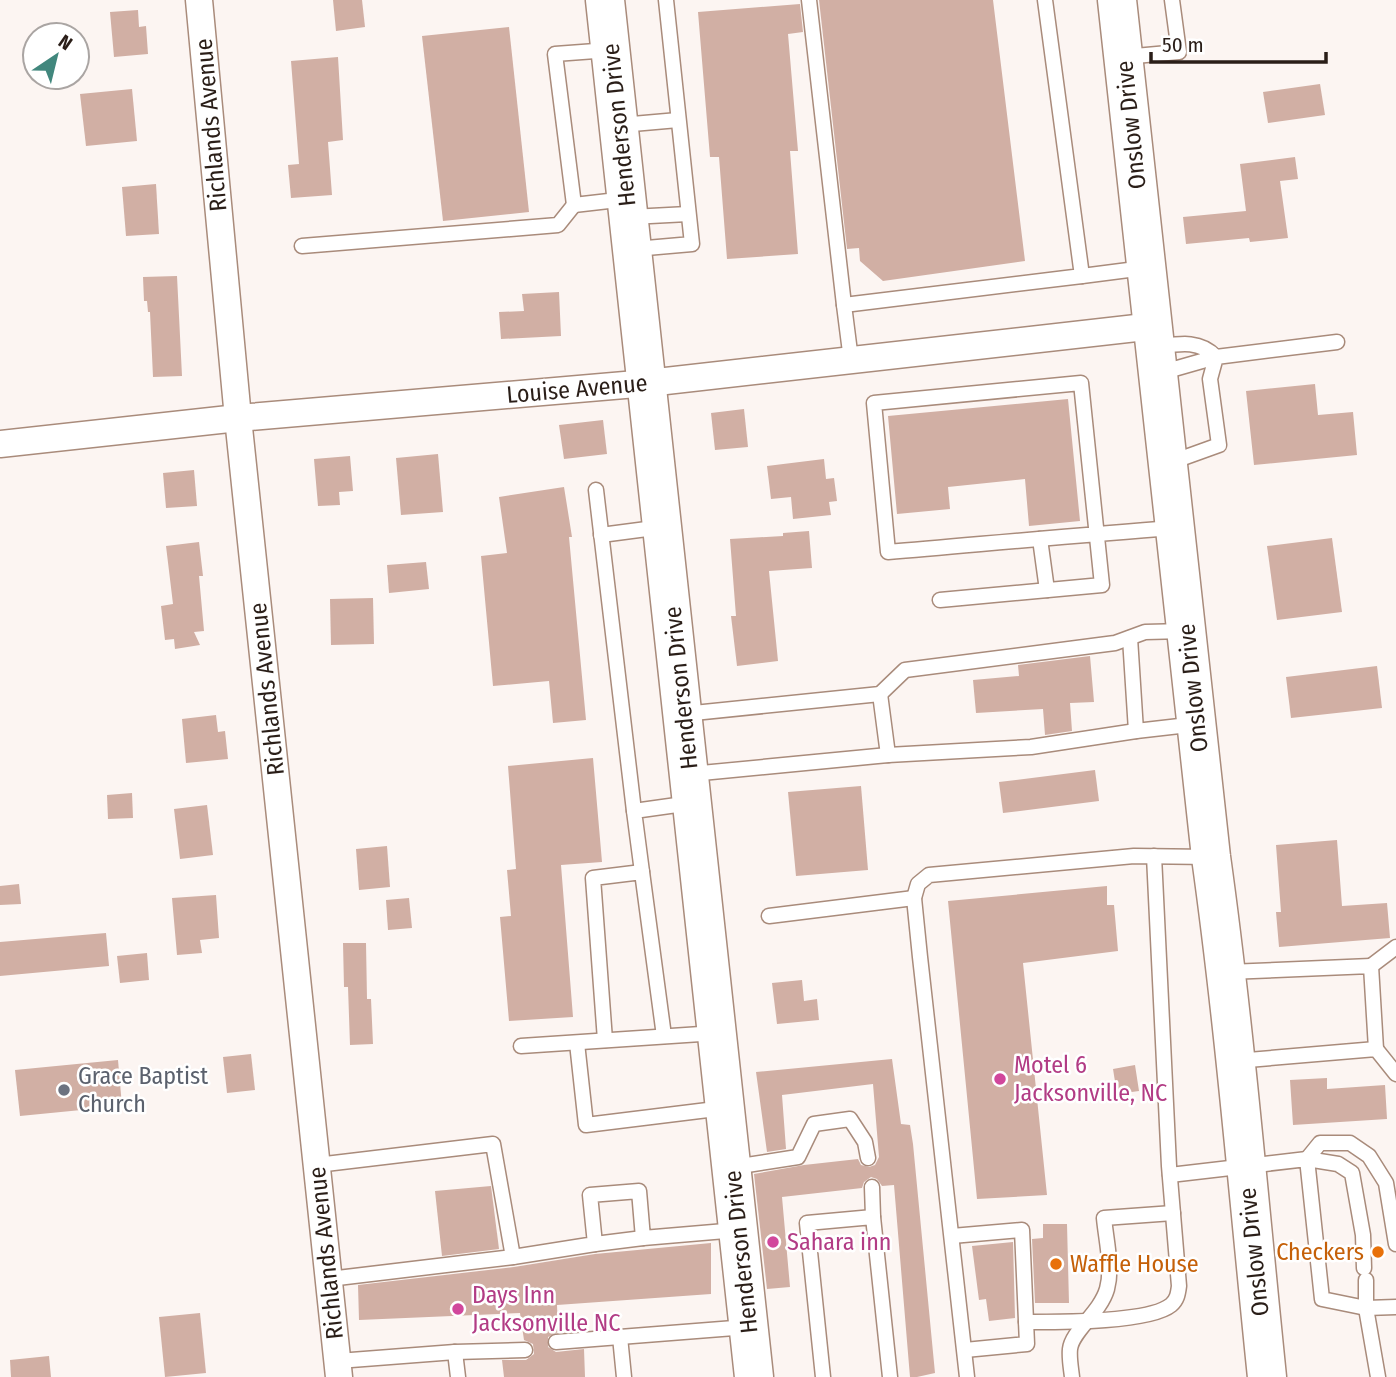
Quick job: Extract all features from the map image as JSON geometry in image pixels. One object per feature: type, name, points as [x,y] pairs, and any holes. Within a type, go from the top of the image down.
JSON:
[{"type":"main road","name":"Henderson Drive","points":[[605,0],[754,1377]]},
{"type":"main road","name":"Onslow Drive","points":[[1117,0],[1211,856],[1227,972],[1267,1377]]},
{"type":"street","name":"Richlands Avenue","points":[[199,0],[238,418],[339,1369]]},
{"type":"street","name":"Louise Avenue","points":[[0,444],[238,418],[648,383],[851,360],[1156,349]]},
{"type":"lane","points":[[573,205],[692,244],[666,0]]},
{"type":"lane","points":[[809,0],[851,360]]},
{"type":"lane","points":[[1045,0],[1083,275]]},
{"type":"lane","points":[[1124,57],[1179,52],[1172,0]]},
{"type":"lane","points":[[302,246],[558,225],[573,205],[555,54],[611,50]]},
{"type":"lane","points":[[619,125],[678,120]]},
{"type":"lane","points":[[630,222],[688,214]]},
{"type":"lane","points":[[844,305],[1147,267]]},
{"type":"lane","points":[[1156,349],[1216,357],[1337,342]]},
{"type":"lane","points":[[1156,349],[1186,344],[1208,348],[1216,357]]},
{"type":"lane","points":[[1168,463],[1219,445],[1210,379],[1216,357]]},
{"type":"lane","points":[[940,600],[1102,585],[1097,534],[1081,383],[874,402],[888,552],[1097,534],[1175,528]]},
{"type":"lane","points":[[596,490],[664,1035]]},
{"type":"lane","points":[[601,535],[663,527]]},
{"type":"lane","points":[[1040,539],[1047,590]]},
{"type":"lane","points":[[683,714],[880,694],[905,670],[1115,643],[1145,632],[1187,631]]},
{"type":"lane","points":[[1130,638],[1136,730]]},
{"type":"lane","points":[[880,694],[888,755]]},
{"type":"lane","points":[[634,811],[691,789],[888,755],[1031,747],[1136,730],[1197,724]]},
{"type":"lane","points":[[967,1377],[914,898],[918,884],[929,875],[1057,862],[1154,856],[1211,856]]},
{"type":"lane","points":[[1026,1322],[1088,1322],[1154,1313],[1170,1306],[1177,1297],[1179,1286],[1172,1213],[1154,856]]},
{"type":"lane","points":[[606,1040],[593,878],[642,872]]},
{"type":"lane","points":[[769,916],[914,898]]},
{"type":"lane","points":[[1227,972],[1371,966],[1396,947]]},
{"type":"lane","points":[[1371,966],[1376,1049],[1396,1074]]},
{"type":"lane","points":[[521,1046],[717,1032]]},
{"type":"lane","points":[[577,1043],[586,1125],[725,1108]]},
{"type":"lane","points":[[1235,1061],[1376,1049]]},
{"type":"lane","points":[[732,1167],[798,1157],[814,1124],[850,1119],[865,1142],[868,1158]]},
{"type":"lane","points":[[1396,1244],[1386,1183],[1369,1156],[1350,1143],[1320,1143],[1307,1158],[1322,1299],[1366,1308],[1396,1307]]},
{"type":"lane","points":[[317,1166],[493,1144],[513,1257]]},
{"type":"lane","points":[[1170,1175],[1307,1158],[1338,1164],[1352,1173],[1363,1235],[1366,1308],[1378,1377]]},
{"type":"lane","points":[[872,1187],[890,1377]]},
{"type":"lane","points":[[594,1244],[590,1195],[639,1191],[643,1238]]},
{"type":"lane","points":[[1072,1377],[1072,1340],[1100,1306],[1108,1281],[1104,1218],[1172,1213]]},
{"type":"lane","points":[[822,1372],[807,1223],[873,1217]]},
{"type":"lane","points":[[329,1279],[643,1238],[738,1229]]},
{"type":"lane","points":[[952,1236],[1022,1230],[1027,1344],[965,1350]]},
{"type":"lane","points":[[809,1325],[808,1314],[816,1307]]},
{"type":"lane","points":[[556,1342],[748,1326]]},
{"type":"lane","points":[[620,1337],[624,1377]]},
{"type":"lane","points":[[339,1369],[455,1352],[525,1350]]},
{"type":"lane","points":[[455,1352],[458,1377]]},
{"type":"lane","points":[[811,1354],[822,1372]]},
{"type":"building","points":[[333,0],[362,0],[365,27],[336,31]]},
{"type":"building","points":[[819,0],[993,0],[1025,261],[883,281],[860,261],[859,248],[847,249]]},
{"type":"building","points":[[800,4],[803,32],[788,34],[798,151],[790,151],[798,254],[727,259],[719,157],[710,157],[698,12]]},
{"type":"building","points":[[138,10],[139,27],[146,26],[148,54],[114,57],[110,12]]},
{"type":"building","points":[[509,27],[529,212],[443,221],[422,36]]},
{"type":"building","points":[[338,57],[343,140],[328,142],[332,195],[291,198],[288,165],[299,164],[291,61]]},
{"type":"building","points":[[1320,84],[1325,115],[1268,123],[1263,92]]},
{"type":"building","points":[[132,89],[137,141],[86,146],[80,94]]},
{"type":"building","points":[[1295,157],[1298,179],[1280,181],[1288,238],[1250,242],[1249,238],[1186,244],[1183,217],[1246,211],[1240,164]]},
{"type":"building","points":[[156,184],[159,234],[126,236],[122,187]]},
{"type":"building","points":[[177,276],[182,376],[153,377],[150,312],[147,301],[144,301],[143,277]]},
{"type":"building","points":[[559,292],[561,336],[501,339],[499,312],[524,311],[522,294]]},
{"type":"building","points":[[1315,384],[1318,415],[1353,412],[1357,455],[1254,465],[1246,391]]},
{"type":"building","points":[[1068,399],[1080,521],[1029,526],[1025,479],[948,487],[950,509],[897,514],[888,416]]},
{"type":"building","points":[[744,409],[748,447],[715,450],[711,413]]},
{"type":"building","points":[[603,420],[607,454],[564,459],[559,425]]},
{"type":"building","points":[[438,454],[443,512],[401,515],[396,458]]},
{"type":"building","points":[[350,456],[353,491],[339,492],[340,505],[318,506],[314,459]]},
{"type":"building","points":[[824,459],[826,479],[834,478],[837,501],[829,502],[831,515],[793,519],[791,497],[771,499],[767,466]]},
{"type":"building","points":[[194,470],[197,506],[166,508],[163,473]]},
{"type":"building","points":[[564,487],[572,537],[569,537],[586,720],[553,723],[549,681],[493,686],[481,556],[507,553],[499,497]]},
{"type":"building","points":[[809,531],[812,568],[769,571],[778,661],[737,666],[731,616],[736,616],[730,539],[783,536],[783,533]]},
{"type":"building","points":[[1332,538],[1342,612],[1277,620],[1267,546]]},
{"type":"building","points":[[199,542],[204,631],[194,632],[200,645],[175,649],[174,639],[165,640],[161,606],[173,604],[166,546]]},
{"type":"building","points":[[426,562],[429,589],[389,593],[387,565]]},
{"type":"building","points":[[373,598],[374,644],[331,645],[330,599]]},
{"type":"building","points":[[1090,656],[1094,702],[1070,703],[1072,731],[1045,735],[1043,709],[976,713],[973,680],[1019,676],[1018,665]]},
{"type":"building","points":[[1377,666],[1382,708],[1291,718],[1286,677]]},
{"type":"building","points":[[216,715],[218,732],[225,731],[228,759],[186,763],[182,719]]},
{"type":"building","points":[[593,758],[602,862],[561,865],[573,1017],[509,1021],[500,917],[511,916],[507,870],[516,869],[508,766]]},
{"type":"building","points":[[1095,770],[1099,801],[1003,813],[999,782]]},
{"type":"building","points":[[861,786],[868,870],[796,876],[788,792]]},
{"type":"building","points":[[132,793],[133,818],[108,819],[107,795]]},
{"type":"building","points":[[207,805],[213,855],[180,859],[174,809]]},
{"type":"building","points":[[1337,840],[1342,906],[1387,903],[1390,938],[1279,947],[1276,912],[1281,912],[1276,845]]},
{"type":"building","points":[[387,846],[390,887],[359,890],[356,849]]},
{"type":"building","points":[[19,884],[21,904],[0,905],[0,886]]},
{"type":"building","name":"Motel 6 Jacksonville, NC","points":[[1107,886],[1107,905],[1114,905],[1118,951],[1023,963],[1047,1195],[977,1199],[948,901]]},
{"type":"building","points":[[216,895],[219,938],[200,940],[202,953],[177,955],[172,898]]},
{"type":"building","points":[[409,898],[412,928],[388,930],[386,900]]},
{"type":"building","points":[[106,933],[109,966],[0,976],[0,942]]},
{"type":"building","points":[[343,943],[366,943],[367,999],[371,999],[373,1044],[350,1045]]},
{"type":"building","points":[[147,953],[149,980],[120,983],[117,956]]},
{"type":"building","points":[[802,980],[804,1001],[817,999],[819,1020],[777,1024],[772,983]]},
{"type":"building","points":[[251,1054],[255,1090],[227,1093],[223,1057]]},
{"type":"building","name":"Sahara inn","points":[[892,1059],[901,1124],[910,1125],[913,1144],[935,1373],[917,1377],[910,1377],[894,1185],[882,1186],[877,1179],[871,1177],[864,1182],[862,1188],[782,1197],[790,1287],[767,1289],[754,1174],[858,1159],[861,1165],[869,1167],[875,1165],[879,1157],[873,1084],[782,1095],[786,1149],[767,1152],[756,1072]]},
{"type":"building","points":[[118,1060],[122,1106],[20,1116],[15,1070]]},
{"type":"building","points":[[1135,1065],[1139,1091],[1117,1094],[1113,1069]]},
{"type":"building","points":[[1327,1078],[1327,1089],[1385,1085],[1387,1119],[1293,1125],[1290,1080]]},
{"type":"building","points":[[491,1186],[499,1249],[442,1256],[435,1191]]},
{"type":"building","name":"Waffle House","points":[[1043,1224],[1067,1224],[1069,1303],[1035,1303],[1032,1239],[1043,1238]]},
{"type":"building","points":[[1013,1242],[1015,1318],[989,1321],[986,1299],[979,1300],[972,1246]]},
{"type":"building","name":"Days Inn Jacksonville NC","points":[[711,1243],[711,1294],[557,1305],[558,1332],[548,1337],[548,1347],[556,1352],[584,1349],[585,1377],[504,1377],[502,1360],[526,1360],[534,1354],[533,1344],[524,1340],[520,1313],[359,1320],[358,1285],[514,1267],[595,1254]]},
{"type":"building","points":[[200,1313],[206,1373],[165,1377],[159,1317]]},
{"type":"building","points":[[49,1356],[51,1377],[11,1377],[10,1360]]},
{"type":"place","name":"Motel 6 Jacksonville, NC","points":[[1000,1079]]},
{"type":"place","name":"Grace Baptist Church","points":[[64,1090]]},
{"type":"place","name":"Sahara inn","points":[[773,1242]]},
{"type":"place","name":"Checkers","points":[[1378,1252]]},
{"type":"place","name":"Waffle House","points":[[1056,1264]]},
{"type":"place","name":"Days Inn Jacksonville NC","points":[[458,1309]]}]
